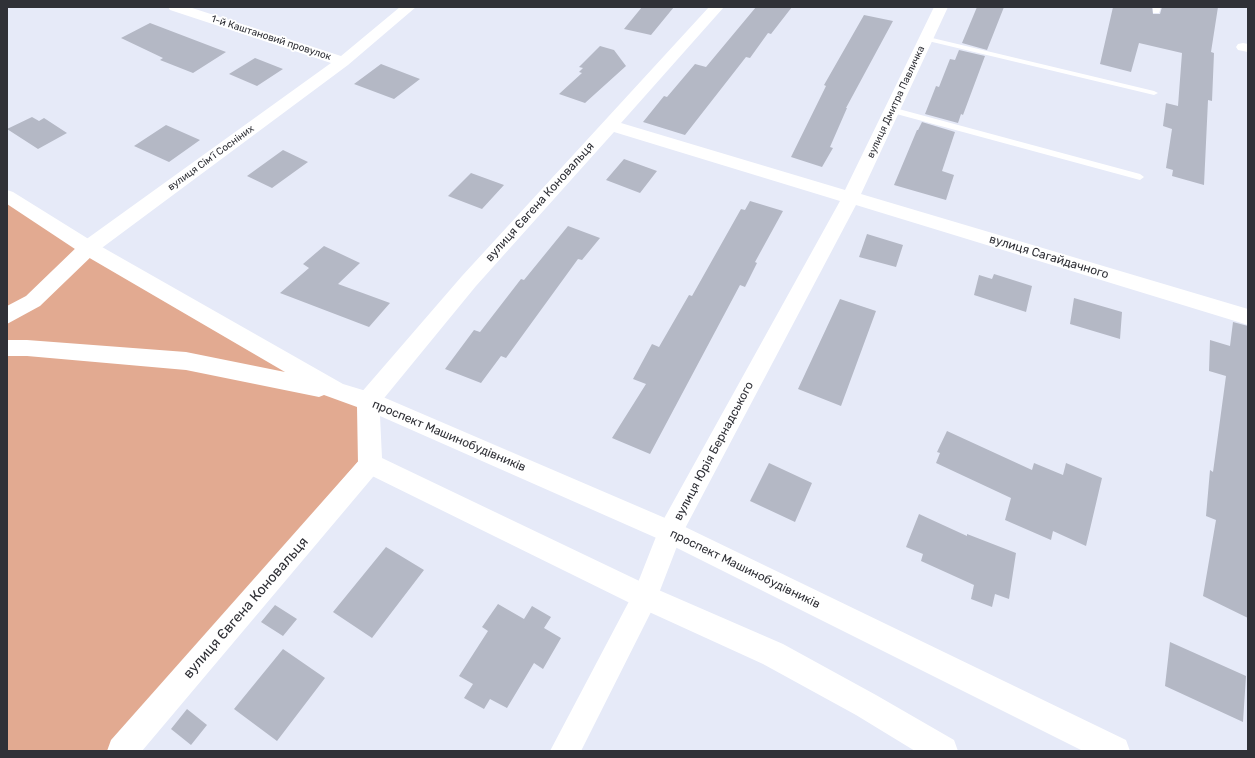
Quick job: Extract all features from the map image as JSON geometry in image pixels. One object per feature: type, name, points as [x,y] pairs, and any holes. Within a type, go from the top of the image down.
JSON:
[{"type":"street","name":"1-й Каштановий провулок","points":[[176,7],[343,62]]},
{"type":"street","name":"вулиця Сім’ї Сосніних","points":[[7,316],[33,301],[88,248],[343,62],[409,7]]},
{"type":"street","name":"вулиця Євгена Коновальця","points":[[368,400],[469,280],[716,7]]},
{"type":"street","name":"вулиця Дмитра Павличка","points":[[851,197],[942,7]]},
{"type":"street","name":"вулиця Сагайдачного","points":[[609,126],[851,197],[1248,317]]},
{"type":"street","points":[[7,196],[88,248]]},
{"type":"street","name":"вулиця Юрія Бернадського","points":[[565,751],[645,597],[670,532],[851,197]]},
{"type":"street","name":"проспект Машинобудівників","points":[[88,248],[336,391],[368,400],[670,532],[1115,751]]},
{"type":"street","points":[[7,348],[27,348],[186,361],[336,391]]},
{"type":"street","name":"проспект Машинобудівників","points":[[368,400],[370,464]]},
{"type":"street","name":"вулиця Євгена Коновальця","points":[[122,751],[370,464]]},
{"type":"street","points":[[370,464],[645,597],[730,634],[796,666],[943,751]]},
{"type":"lane","points":[[927,38],[1154,93]]},
{"type":"lane","points":[[892,110],[1140,177]]},
{"type":"shaded area","points":[[7,198],[364,405],[362,457],[109,751],[7,751]]},
{"type":"building","points":[[642,7],[674,7],[651,35],[624,29]]},
{"type":"building","points":[[756,7],[792,7],[771,34],[768,33],[750,58],[746,57],[685,135],[643,122],[664,96],[667,97],[695,64],[706,67]]},
{"type":"building","points":[[977,7],[1004,7],[987,50],[962,43]]},
{"type":"building","points":[[1113,7],[1152,7],[1153,14],[1160,14],[1162,7],[1218,7],[1211,52],[1214,53],[1212,101],[1208,100],[1204,185],[1172,176],[1173,170],[1166,168],[1172,129],[1163,126],[1166,103],[1178,106],[1182,53],[1139,43],[1131,72],[1100,64]]},
{"type":"building","points":[[864,15],[893,21],[846,108],[830,147],[833,148],[822,167],[791,157],[826,86],[824,85]]},
{"type":"building","points":[[150,23],[226,52],[193,73],[160,60],[163,58],[121,38]]},
{"type":"building","points":[[600,46],[614,50],[626,66],[585,103],[559,94],[582,73],[579,72],[583,68],[579,67]]},
{"type":"building","points":[[959,50],[985,56],[963,115],[961,114],[958,123],[925,114],[936,86],[939,87],[950,59],[955,60]]},
{"type":"building","points":[[255,58],[283,69],[257,86],[229,74]]},
{"type":"building","points":[[381,64],[420,79],[394,99],[354,84]]},
{"type":"building","points":[[32,117],[39,121],[44,118],[67,133],[38,149],[7,129]]},
{"type":"building","points":[[922,122],[955,132],[942,171],[954,175],[946,200],[894,185],[917,130]]},
{"type":"building","points":[[166,125],[200,140],[169,162],[134,146]]},
{"type":"building","points":[[283,150],[308,162],[272,188],[247,176]]},
{"type":"building","points":[[624,159],[657,171],[640,193],[606,180]]},
{"type":"building","points":[[471,173],[504,185],[482,209],[448,196]]},
{"type":"building","points":[[750,201],[783,211],[755,262],[757,263],[745,287],[740,285],[650,454],[612,438],[646,384],[633,379],[652,344],[659,347],[689,295],[692,296],[741,209],[745,210]]},
{"type":"building","points":[[568,226],[600,238],[582,260],[578,259],[506,358],[501,356],[481,383],[445,369],[474,330],[480,332],[521,279],[524,280]]},
{"type":"building","points":[[867,234],[903,245],[896,267],[859,257]]},
{"type":"building","points":[[324,246],[360,263],[338,284],[390,303],[369,327],[280,293],[309,268],[303,264]]},
{"type":"building","points":[[994,274],[1032,286],[1026,312],[974,295],[979,275],[992,279]]},
{"type":"building","points":[[1074,298],[1122,312],[1120,339],[1070,324]]},
{"type":"building","points":[[840,299],[876,311],[841,406],[798,389]]},
{"type":"building","points":[[1233,322],[1248,326],[1248,618],[1203,596],[1216,520],[1206,516],[1210,470],[1213,472],[1226,376],[1209,371],[1210,340],[1230,346]]},
{"type":"building","points":[[947,431],[1032,470],[1034,463],[1063,475],[1066,463],[1102,478],[1086,546],[1053,531],[1051,540],[1005,520],[1011,498],[936,463],[940,453],[937,452]]},
{"type":"building","points":[[769,463],[812,483],[795,522],[750,501]]},
{"type":"building","points":[[919,514],[967,536],[967,534],[1016,553],[1009,599],[995,594],[992,607],[971,599],[974,585],[921,561],[923,554],[906,547]]},
{"type":"building","points":[[386,547],[424,570],[372,638],[333,612]]},
{"type":"building","points":[[498,604],[524,619],[532,606],[551,617],[544,628],[561,638],[543,669],[534,663],[507,708],[490,699],[484,709],[464,698],[473,684],[459,676],[488,631],[482,627]]},
{"type":"building","points":[[275,605],[297,619],[283,636],[261,622]]},
{"type":"building","points":[[1170,642],[1246,676],[1243,722],[1165,686]]},
{"type":"building","points":[[283,649],[325,678],[277,741],[234,709]]},
{"type":"building","points":[[187,709],[207,725],[191,745],[171,729]]}]
